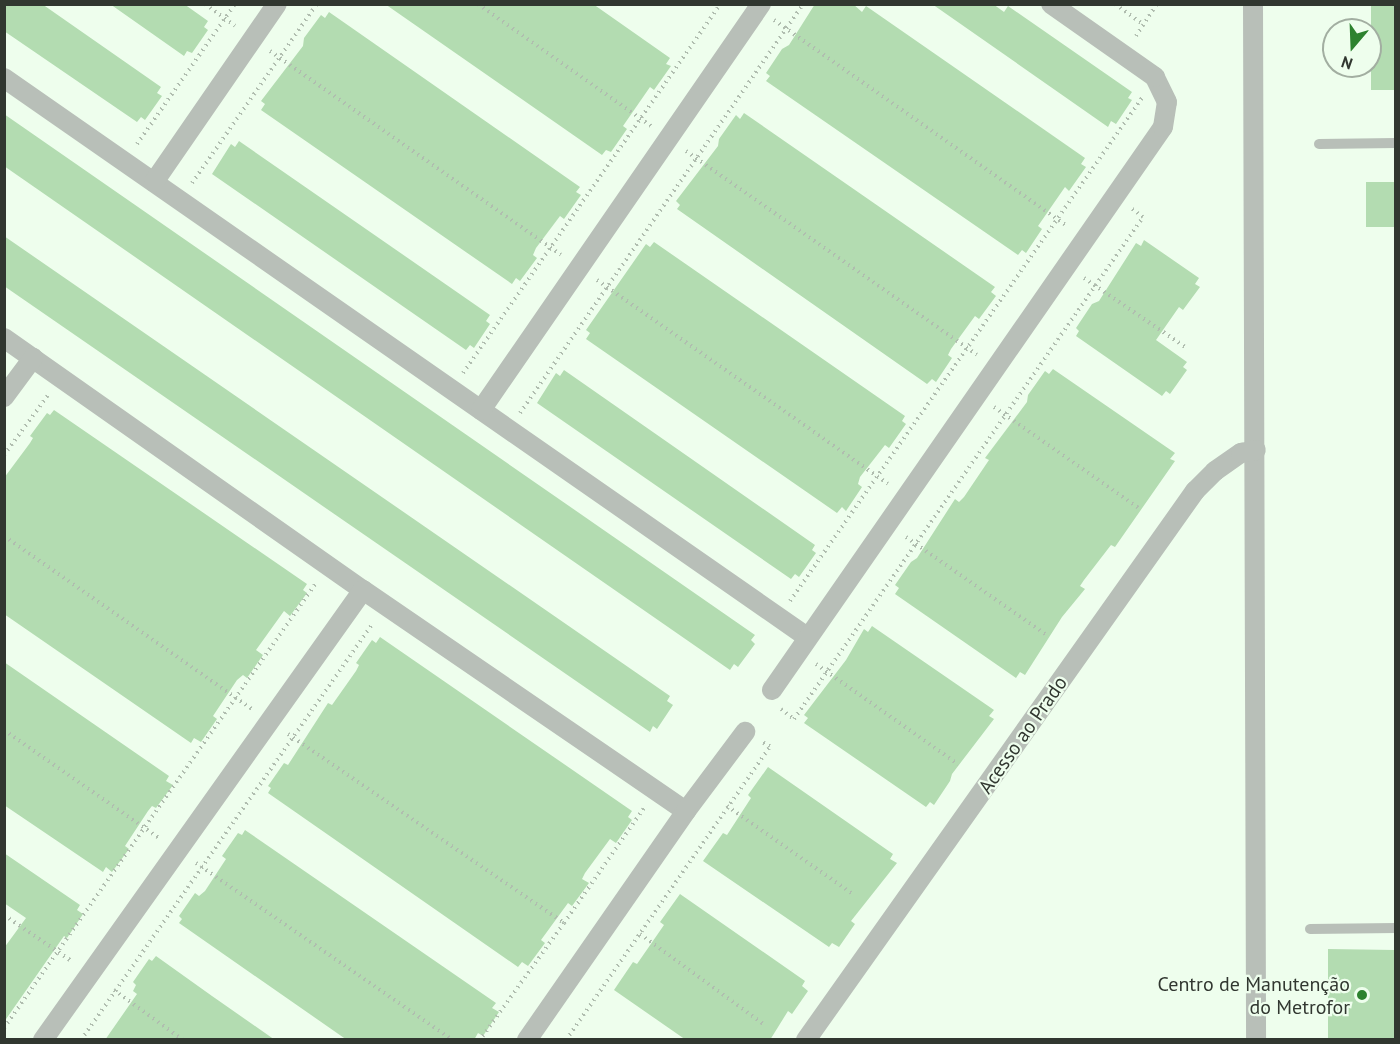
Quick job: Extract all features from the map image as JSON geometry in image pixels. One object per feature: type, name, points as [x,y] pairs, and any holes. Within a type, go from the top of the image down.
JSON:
[{"type":"street","points":[[154,182],[277,4]]},
{"type":"street","points":[[772,690],[1163,127],[1167,102],[1165,92],[1155,76],[1051,4]]},
{"type":"street","points":[[1253,4],[1256,1040]]},
{"type":"street","points":[[481,410],[759,7]]},
{"type":"street","points":[[4,78],[481,410],[802,644]]},
{"type":"street","points":[[4,338],[363,590],[686,811]]},
{"type":"street","points":[[4,397],[33,357]]},
{"type":"street","name":"Acesso ao Prado","points":[[806,1040],[1196,491],[1215,471],[1241,453],[1256,450]]},
{"type":"street","points":[[43,1040],[363,590]]},
{"type":"street","points":[[527,1040],[686,811],[744,732]]},
{"type":"lane","points":[[1319,144],[1395,142]]},
{"type":"lane","points":[[1310,929],[1395,928]]},
{"type":"path","points":[[205,4],[905,497]]},
{"type":"path","points":[[133,150],[235,4]]},
{"type":"path","points":[[188,189],[317,4]]},
{"type":"path","points":[[478,4],[995,368]]},
{"type":"path","points":[[459,378],[720,4]]},
{"type":"path","points":[[516,418],[802,4]]},
{"type":"path","points":[[1115,4],[1143,24]]},
{"type":"path","points":[[759,7],[1085,239]]},
{"type":"path","points":[[786,606],[1147,90]]},
{"type":"path","points":[[794,719],[1143,217],[1127,205]]},
{"type":"path","points":[[1067,265],[1185,347]]},
{"type":"path","points":[[4,455],[61,377]]},
{"type":"path","points":[[976,394],[1139,508]]},
{"type":"path","points":[[887,524],[1048,636]]},
{"type":"path","points":[[4,536],[236,697],[268,722],[564,923]]},
{"type":"path","points":[[4,1028],[328,565]]},
{"type":"path","points":[[81,1040],[386,605]]},
{"type":"path","points":[[802,644],[827,672],[958,764]]},
{"type":"path","points":[[4,730],[453,1040]]},
{"type":"path","points":[[566,1040],[770,746],[744,732]]},
{"type":"path","points":[[480,1040],[656,790]]},
{"type":"path","points":[[727,806],[854,895]]},
{"type":"path","points":[[640,934],[765,1025]]},
{"type":"building","points":[[4,4],[42,4],[161,87],[157,93],[162,96],[145,120],[141,117],[137,122],[4,31]]},
{"type":"building","points":[[110,4],[184,4],[208,21],[204,27],[208,30],[192,53],[187,51],[184,56]]},
{"type":"building","points":[[385,4],[593,4],[670,58],[666,64],[671,66],[654,90],[650,87],[623,126],[627,129],[611,152],[606,150],[602,155]]},
{"type":"building","points":[[815,4],[853,4],[862,12],[866,6],[1085,158],[1081,164],[1086,167],[1069,191],[1065,187],[1038,226],[1042,229],[1026,253],[1022,250],[1018,255],[766,81],[770,76],[766,73],[782,49],[789,45]]},
{"type":"building","points":[[932,4],[993,4],[1004,12],[1008,6],[1132,92],[1128,98],[1132,100],[1116,124],[1111,121],[1108,127]]},
{"type":"building","points":[[1371,4],[1395,4],[1395,90],[1371,90],[1371,78],[1382,78],[1382,18],[1371,18]]},
{"type":"building","points":[[329,12],[580,187],[576,192],[581,195],[564,219],[560,216],[536,248],[533,255],[537,258],[520,281],[516,278],[512,284],[261,110],[265,104],[261,101],[303,46],[304,38],[321,15],[325,18]]},
{"type":"building","points":[[744,113],[995,287],[991,292],[996,296],[979,319],[975,316],[951,349],[948,355],[952,358],[936,382],[932,379],[927,384],[677,209],[680,205],[676,201],[718,146],[719,139],[736,115],[740,119]]},
{"type":"building","points":[[4,114],[755,635],[751,640],[755,644],[738,667],[734,664],[730,670],[4,166]]},
{"type":"building","points":[[239,141],[490,315],[486,321],[490,324],[474,348],[470,345],[466,350],[212,174],[231,144],[235,147]]},
{"type":"building","points":[[1366,182],[1395,182],[1395,227],[1366,227]]},
{"type":"building","points":[[4,236],[670,696],[667,701],[673,705],[657,729],[653,726],[650,732],[4,286]]},
{"type":"building","points":[[1144,240],[1199,278],[1195,284],[1200,287],[1183,310],[1179,307],[1156,340],[1187,362],[1183,367],[1187,370],[1170,394],[1166,391],[1162,396],[1076,336],[1079,331],[1076,328],[1092,304],[1099,301],[1136,243],[1141,246]]},
{"type":"building","points":[[654,242],[905,416],[902,421],[906,424],[889,448],[885,445],[860,477],[858,484],[862,487],[846,511],[842,507],[837,513],[586,339],[590,333],[586,330],[646,244],[650,247]]},
{"type":"building","points":[[1053,369],[1175,453],[1170,459],[1175,461],[1115,547],[1111,545],[1084,580],[1080,586],[1085,589],[1062,617],[1025,675],[1020,672],[1016,678],[895,594],[899,588],[895,585],[911,562],[917,558],[955,499],[959,502],[964,497],[989,460],[985,458],[1027,402],[1028,395],[1045,371],[1049,374]]},
{"type":"building","points":[[564,370],[815,545],[812,550],[816,553],[799,577],[795,574],[791,579],[537,403],[556,373],[560,376]]},
{"type":"building","points":[[54,410],[307,584],[303,590],[307,593],[290,616],[284,611],[256,650],[263,655],[247,678],[243,675],[237,680],[213,716],[217,719],[201,742],[194,738],[191,743],[4,614],[4,478],[30,443],[33,438],[30,436],[47,413],[50,415]]},
{"type":"building","points":[[872,626],[994,710],[989,716],[994,719],[952,774],[934,805],[930,802],[926,807],[804,723],[808,718],[804,715],[846,660],[864,629],[868,632]]},
{"type":"building","points":[[380,637],[632,811],[628,817],[632,820],[616,843],[610,839],[585,873],[582,879],[589,883],[572,906],[568,903],[541,940],[545,943],[528,966],[522,962],[518,967],[268,793],[271,788],[268,786],[284,763],[288,765],[328,703],[332,705],[356,671],[359,665],[356,663],[372,640],[376,643]]},
{"type":"building","points":[[4,662],[169,776],[166,781],[173,785],[156,808],[152,806],[148,811],[125,846],[129,849],[112,872],[106,867],[103,872],[4,805]]},
{"type":"building","points":[[768,767],[893,854],[890,859],[897,863],[851,921],[855,924],[839,947],[832,943],[829,947],[703,861],[723,833],[727,835],[751,798],[748,795]]},
{"type":"building","points":[[245,830],[496,1003],[492,1008],[499,1012],[483,1036],[478,1033],[474,1040],[347,1040],[179,923],[182,919],[179,916],[195,893],[199,896],[205,891],[226,859],[222,856],[238,833],[242,835]]},
{"type":"building","points":[[4,853],[80,905],[77,910],[83,914],[67,938],[64,936],[4,1022],[4,948],[26,918],[4,903]]},
{"type":"building","points":[[680,894],[805,981],[802,986],[808,991],[792,1014],[788,1011],[770,1040],[686,1040],[614,990],[633,962],[637,964],[664,925],[660,922]]},
{"type":"building","name":"Centro de Manutenção do Metrofor","points":[[1328,949],[1395,950],[1395,1040],[1328,1040]]},
{"type":"building","points":[[156,956],[275,1040],[105,1040],[137,994],[133,991],[136,985],[133,982],[149,959],[152,961]]},
{"type":"place","name":"Centro de Manutenção do Metrofor","points":[[1362,995]]}]
